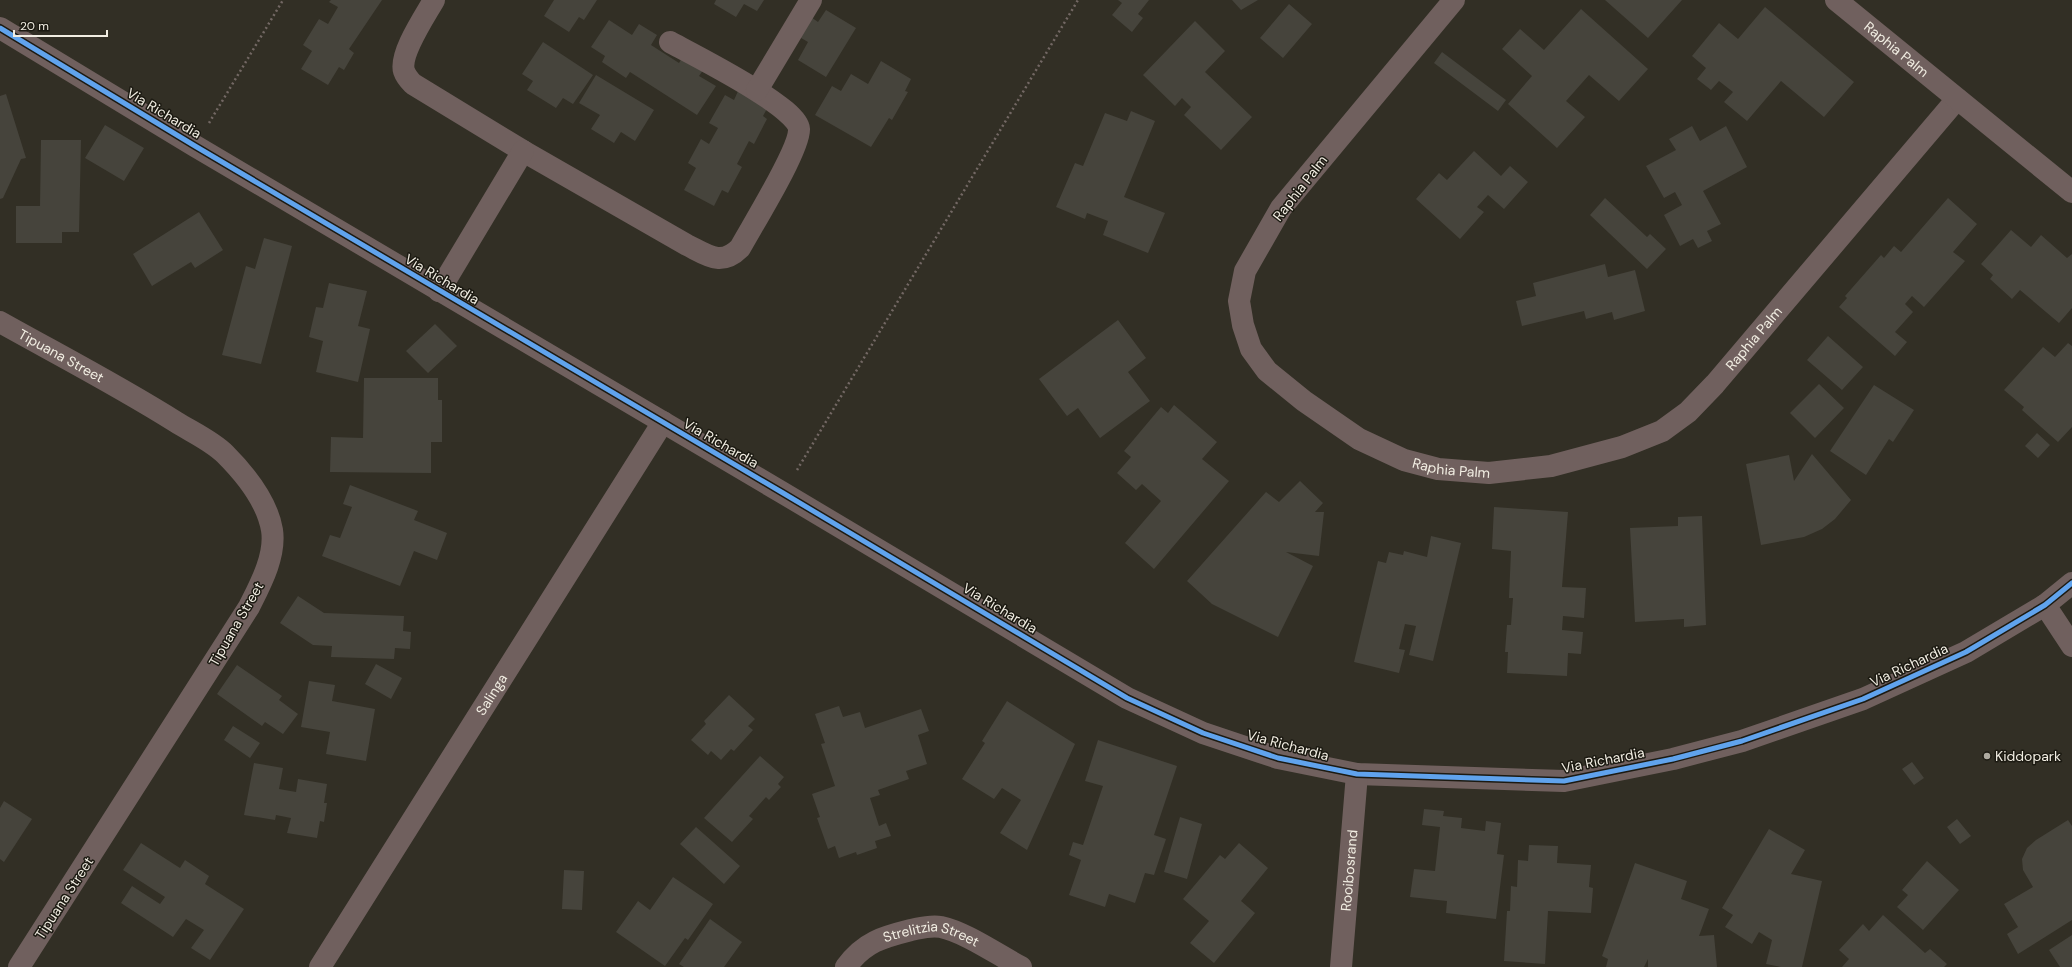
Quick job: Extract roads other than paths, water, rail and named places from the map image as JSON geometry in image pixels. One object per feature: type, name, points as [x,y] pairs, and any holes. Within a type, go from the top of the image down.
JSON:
[{"type":"street","points":[[434,0],[404,56],[403,70],[413,84],[523,151],[687,245],[712,258],[724,259],[732,256],[740,248],[791,156],[799,128],[795,119],[757,90],[670,42]]},
{"type":"street","points":[[757,90],[810,0]]},
{"type":"street","name":"Raphia Palm","points":[[1454,0],[1281,208],[1245,271],[1239,301],[1243,325],[1251,350],[1267,371],[1304,401],[1359,439],[1404,460],[1438,469],[1489,473],[1551,466],[1622,447],[1662,432],[1688,412],[1715,384],[1957,98]]},
{"type":"street","name":"Raphia Palm","points":[[1836,0],[2072,192]]},
{"type":"street","name":"Via Richardia","points":[[0,28],[195,146],[439,291],[783,492],[1127,698],[1203,733],[1278,758],[1357,774],[1564,781],[1673,759],[1742,741],[1863,699],[1966,652],[2045,604],[2072,583]]},
{"type":"street","points":[[439,291],[523,151]]},
{"type":"street","name":"Tipuana Street","points":[[0,322],[151,406],[224,453],[244,476],[266,507],[272,531],[271,549],[265,574],[249,608],[19,967]]},
{"type":"street","name":"Salinga","points":[[320,967],[662,422]]},
{"type":"street","points":[[2045,604],[2072,646]]},
{"type":"street","name":"Rooibosrand","points":[[1341,967],[1357,774]]},
{"type":"street","name":"Strelitzia Street","points":[[846,967],[865,948],[884,936],[928,926],[941,927],[956,932],[1021,967]]},
{"type":"place","name":"Kiddopark","points":[[1987,756]]}]
